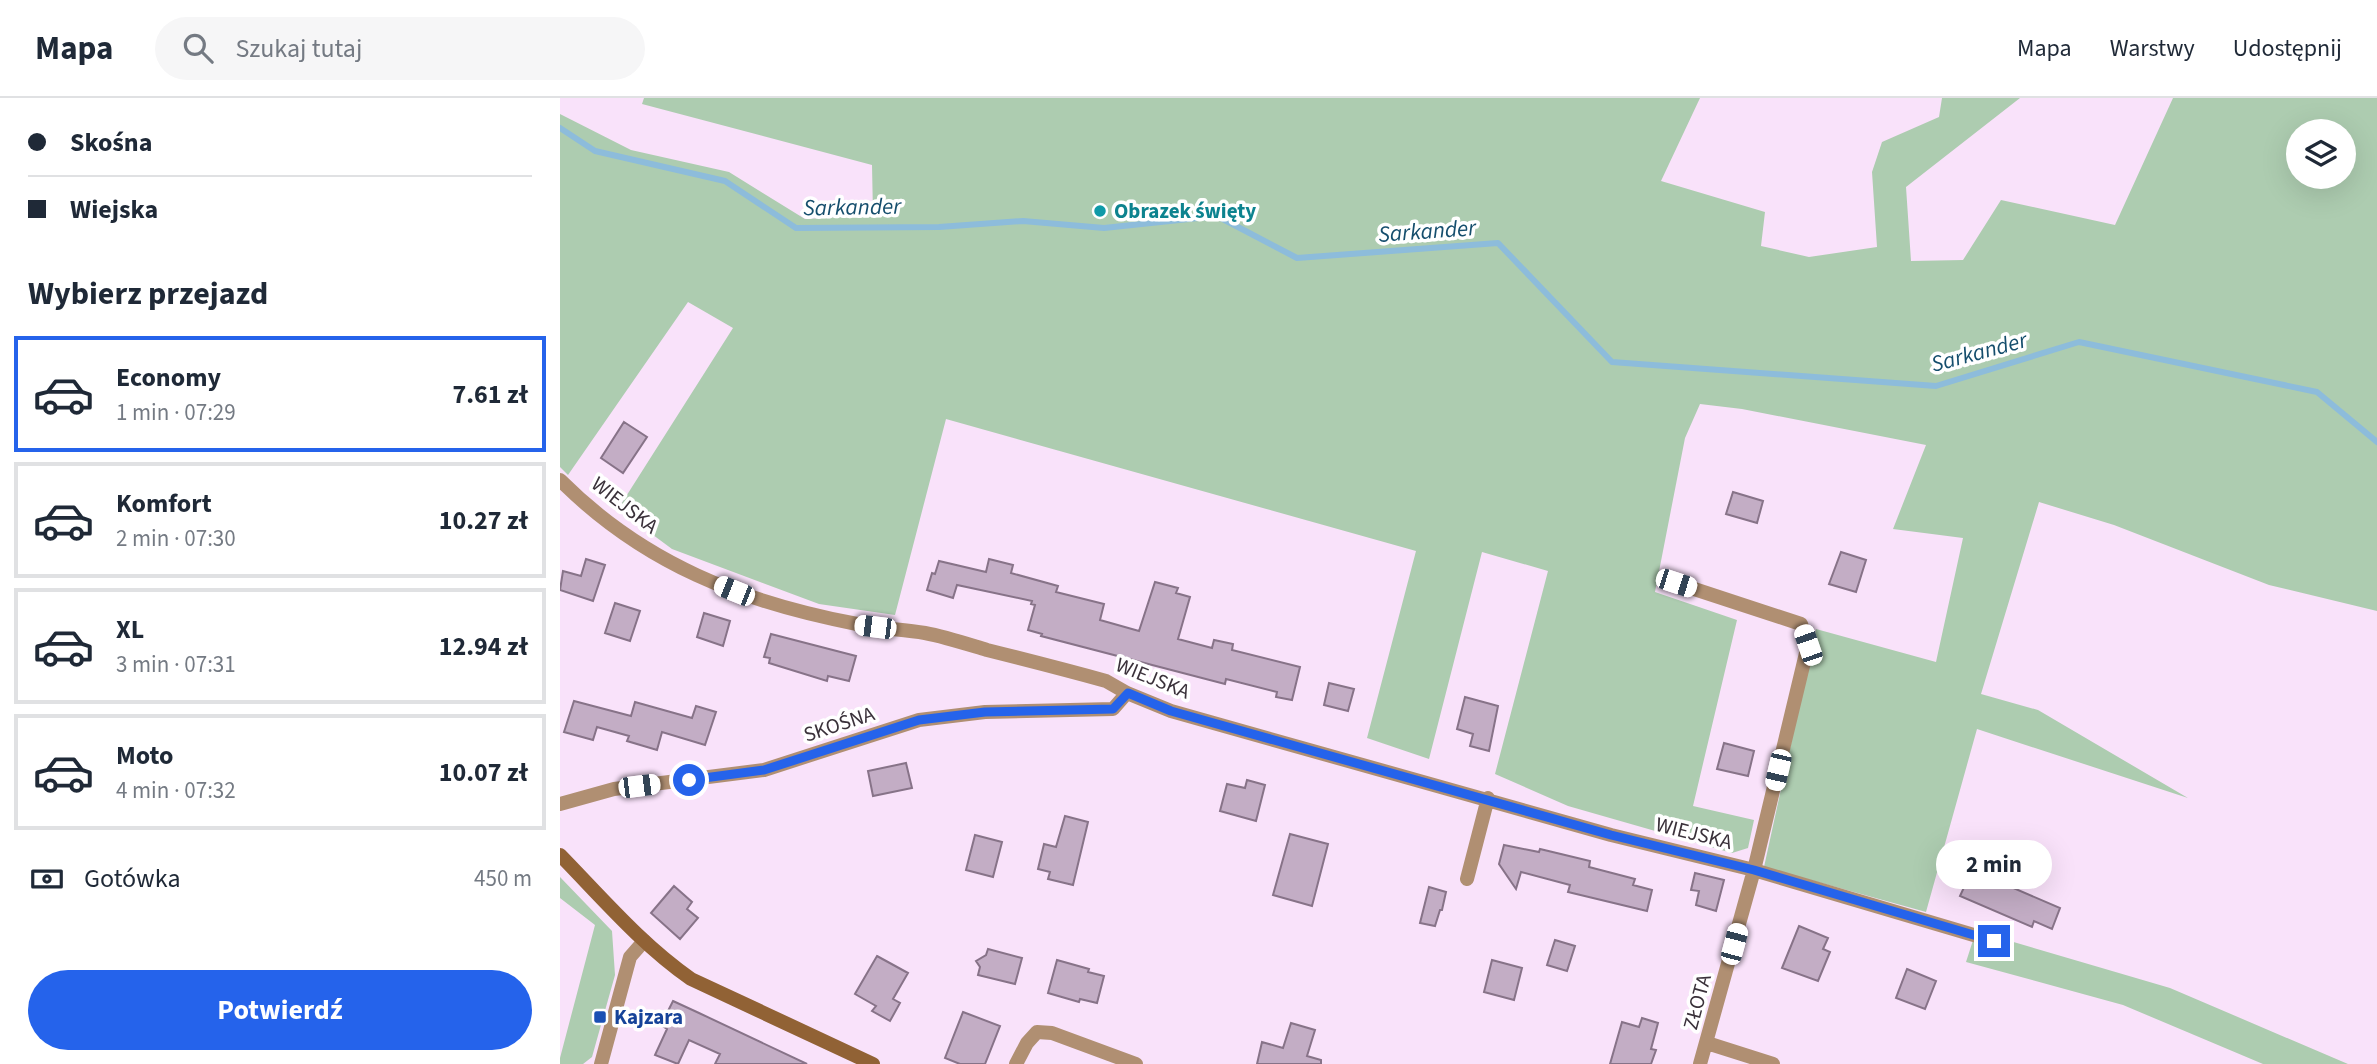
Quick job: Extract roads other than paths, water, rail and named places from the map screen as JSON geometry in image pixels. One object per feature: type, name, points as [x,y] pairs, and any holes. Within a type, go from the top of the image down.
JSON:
[{"type":"street","name":"WIEJSKA","points":[[560,480],[625,535],[657,556],[734,591],[784,608],[939,637],[1106,681],[1171,711],[1488,798],[1611,835],[1754,870],[1994,941]]},
{"type":"street","name":"WIEJSKA","points":[[1676,583],[1801,624],[1808,645],[1754,870]]},
{"type":"street","name":"SKOŚNA","points":[[560,804],[614,789],[764,770],[919,720],[985,712],[1113,709],[1128,693]]},
{"type":"street","points":[[1467,879],[1488,798]]},
{"type":"street","points":[[560,855],[644,941],[691,979],[873,1064]]},
{"type":"street","name":"ZŁOTA","points":[[1700,1064],[1754,870]]},
{"type":"street","points":[[600,1064],[630,957],[644,941]]},
{"type":"street","points":[[1016,1064],[1027,1043],[1037,1032],[1052,1033],[1136,1064]]},
{"type":"street","points":[[1707,1043],[1773,1064]]},
{"type":"waterway","name":"Sarkander","points":[[560,128],[595,151],[725,181],[796,228],[939,227],[1023,221],[1104,228],[1217,216],[1297,258],[1498,243],[1612,362],[1936,386],[2079,342],[2317,392],[2377,442]]},
{"type":"place","name":"Obrazek święty","points":[[1100,211]]},
{"type":"place","name":"Kajzara","points":[[600,1017]]}]
